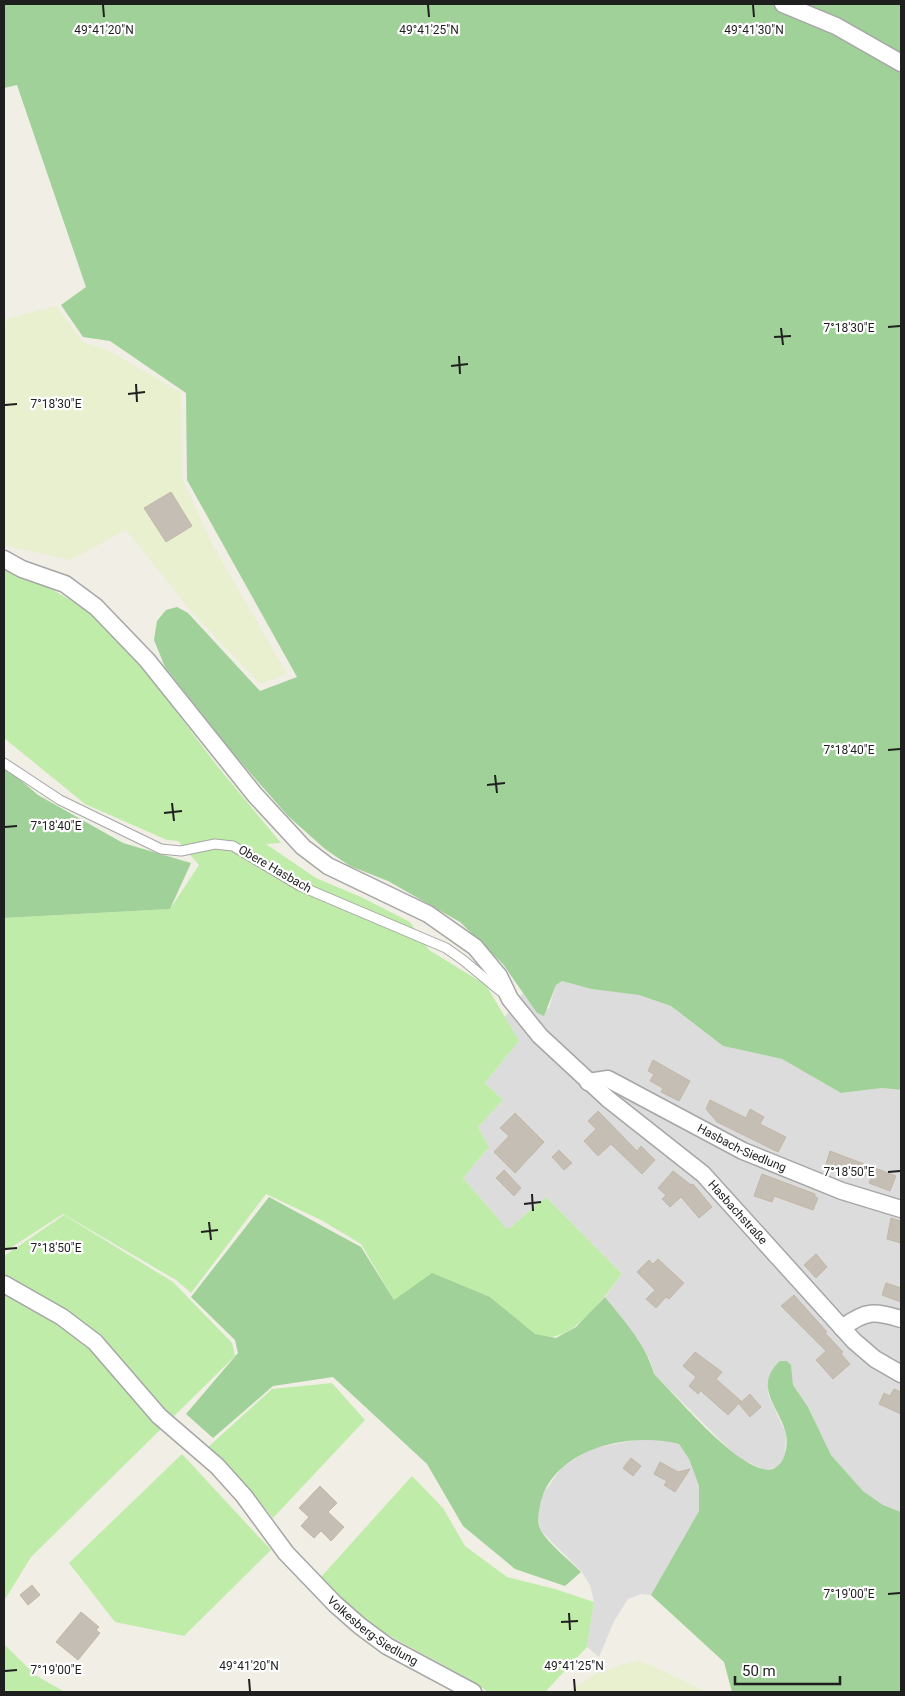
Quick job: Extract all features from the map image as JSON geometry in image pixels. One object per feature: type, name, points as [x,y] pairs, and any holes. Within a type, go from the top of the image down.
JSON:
[{"type":"street","points":[[782,4],[836,26],[901,63]]},
{"type":"street","name":"Hasbachstraße","points":[[4,560],[22,569],[65,584],[96,607],[147,660],[255,795],[304,848],[328,866],[428,914],[455,931],[475,947],[499,976],[510,999],[540,1036],[588,1082],[703,1174],[865,1352],[901,1374]]},
{"type":"street","name":"Hasbach-Siedlung","points":[[588,1082],[608,1079],[743,1151],[812,1180],[901,1209]]},
{"type":"street","name":"Volkesberg-Siedlung","points":[[4,1284],[62,1317],[95,1342],[158,1416],[217,1466],[244,1496],[286,1553],[335,1604],[360,1626],[387,1646],[473,1692]]},
{"type":"street","points":[[842,1328],[856,1318],[871,1312],[901,1319]]},
{"type":"lane","name":"Obere Hasbach","points":[[4,763],[60,800],[161,848],[182,851],[225,844],[240,848],[300,886],[446,948],[510,999]]},
{"type":"shaded area","points":[[562,981],[591,989],[639,995],[671,1006],[723,1046],[782,1059],[841,1093],[882,1088],[901,1090],[901,1512],[883,1505],[863,1491],[831,1455],[808,1407],[793,1385],[791,1369],[769,1379],[768,1394],[786,1434],[785,1456],[777,1467],[765,1470],[737,1457],[654,1374],[650,1360],[639,1341],[605,1297],[622,1274],[547,1198],[544,1198],[510,1228],[506,1228],[463,1178],[489,1147],[478,1127],[503,1100],[485,1083],[519,1041],[504,1018],[523,993],[537,1013],[549,1008],[556,985]]},
{"type":"shaded area","points":[[636,1440],[664,1440],[679,1444],[689,1459],[699,1486],[699,1511],[651,1595],[641,1594],[628,1599],[614,1621],[599,1657],[587,1647],[594,1602],[590,1585],[581,1571],[540,1530],[538,1513],[542,1496],[561,1468],[590,1449]]},
{"type":"green space","points":[[4,4],[901,4],[901,1090],[882,1088],[841,1093],[782,1059],[723,1046],[671,1006],[639,995],[591,989],[562,981],[556,985],[544,1016],[537,1013],[503,964],[460,922],[388,881],[350,866],[325,849],[288,816],[232,752],[165,667],[154,640],[157,621],[166,610],[177,607],[188,613],[260,691],[297,677],[187,480],[186,393],[110,341],[83,337],[61,305],[86,287],[17,85],[4,88]]},
{"type":"green space","points":[[56,306],[83,342],[108,350],[181,393],[182,478],[212,544],[287,674],[260,684],[192,612],[126,530],[70,560],[4,545],[4,334],[7,319]]},
{"type":"green space","points":[[4,561],[97,616],[156,685],[218,767],[281,843],[266,844],[316,878],[361,897],[410,922],[429,950],[486,985],[519,1041],[485,1083],[503,1100],[478,1127],[489,1147],[463,1178],[506,1228],[510,1228],[544,1198],[547,1198],[622,1274],[595,1308],[572,1329],[560,1335],[547,1337],[534,1334],[490,1297],[394,1300],[361,1244],[321,1220],[266,1194],[191,1293],[176,1280],[63,1214],[4,1252],[4,918],[170,909],[199,865],[178,841],[167,840],[85,804],[4,738]]},
{"type":"green space","points":[[4,766],[38,795],[123,843],[191,863],[170,909],[4,918]]},
{"type":"green space","points":[[269,1197],[361,1247],[394,1300],[432,1273],[490,1297],[535,1334],[556,1338],[576,1327],[605,1297],[640,1343],[654,1374],[720,1442],[735,1454],[763,1469],[770,1470],[775,1468],[780,1464],[785,1453],[786,1434],[770,1397],[768,1380],[772,1370],[780,1361],[787,1361],[791,1365],[793,1385],[808,1407],[831,1455],[863,1491],[883,1505],[901,1512],[901,1692],[732,1692],[724,1662],[651,1595],[699,1511],[699,1486],[689,1459],[679,1444],[640,1440],[598,1448],[579,1456],[562,1468],[549,1483],[540,1505],[539,1527],[549,1541],[581,1572],[565,1586],[515,1569],[463,1526],[427,1464],[333,1377],[273,1386],[213,1438],[186,1414],[238,1353],[235,1340],[191,1297]]},
{"type":"green space","points":[[64,1215],[173,1282],[232,1343],[235,1356],[31,1557],[4,1601],[4,1256]]},
{"type":"green space","points":[[332,1383],[365,1420],[273,1518],[241,1479],[207,1448],[272,1389]]},
{"type":"green space","points":[[182,1454],[271,1550],[184,1636],[115,1622],[69,1563]]},
{"type":"green space","points":[[412,1476],[443,1508],[465,1546],[507,1577],[555,1589],[594,1602],[587,1647],[545,1692],[488,1692],[469,1679],[368,1624],[321,1577]]},
{"type":"green space","points":[[4,1644],[35,1675],[65,1692],[4,1692]]},
{"type":"green space","points":[[639,1660],[707,1692],[567,1692],[597,1673]]},
{"type":"building","points":[[171,492],[192,526],[166,542],[144,508]]},
{"type":"building","points":[[653,1060],[690,1081],[679,1101],[661,1092],[663,1088],[650,1081],[654,1074],[648,1071]]},
{"type":"building","points":[[710,1100],[746,1118],[750,1109],[764,1117],[760,1124],[786,1137],[778,1152],[717,1122],[706,1109]]},
{"type":"building","points":[[598,1111],[637,1151],[641,1146],[655,1160],[642,1174],[611,1144],[598,1156],[584,1141],[596,1129],[588,1121]]},
{"type":"building","points":[[515,1113],[544,1142],[515,1173],[494,1152],[509,1136],[500,1128]]},
{"type":"building","points":[[559,1150],[572,1163],[564,1170],[552,1157]]},
{"type":"building","points":[[830,1151],[896,1176],[890,1191],[869,1183],[871,1178],[848,1169],[846,1174],[825,1167]]},
{"type":"building","points":[[504,1170],[521,1188],[514,1196],[496,1178]]},
{"type":"building","points":[[673,1171],[691,1185],[693,1184],[712,1207],[699,1218],[681,1197],[670,1207],[662,1199],[666,1195],[658,1188]]},
{"type":"building","points":[[762,1174],[815,1194],[815,1197],[818,1198],[813,1210],[774,1196],[772,1202],[754,1196]]},
{"type":"building","points":[[891,1218],[901,1221],[901,1243],[887,1239]]},
{"type":"building","points":[[816,1254],[827,1267],[816,1278],[804,1265]]},
{"type":"building","points":[[658,1259],[684,1283],[669,1299],[666,1297],[656,1308],[646,1299],[655,1290],[637,1272],[649,1260],[653,1264]]},
{"type":"building","points":[[886,1283],[901,1288],[901,1302],[882,1295]]},
{"type":"building","points":[[794,1295],[827,1332],[825,1333],[843,1352],[841,1354],[850,1364],[833,1379],[816,1360],[826,1351],[781,1306]]},
{"type":"building","points":[[695,1352],[722,1372],[716,1379],[741,1401],[728,1415],[701,1391],[698,1394],[689,1386],[696,1377],[683,1366]]},
{"type":"building","points":[[894,1389],[901,1392],[901,1414],[879,1404],[884,1393],[890,1396]]},
{"type":"building","points":[[750,1394],[761,1407],[750,1417],[739,1404]]},
{"type":"building","points":[[631,1458],[641,1466],[633,1476],[623,1468]]},
{"type":"building","points":[[660,1462],[678,1472],[690,1469],[675,1492],[664,1485],[667,1481],[654,1474]]},
{"type":"building","points":[[320,1486],[337,1503],[328,1512],[344,1527],[331,1541],[321,1531],[314,1538],[301,1526],[309,1517],[299,1508]]},
{"type":"building","points":[[32,1585],[40,1595],[28,1605],[20,1595]]},
{"type":"building","points":[[81,1612],[99,1627],[96,1630],[100,1633],[78,1660],[56,1642]]}]
